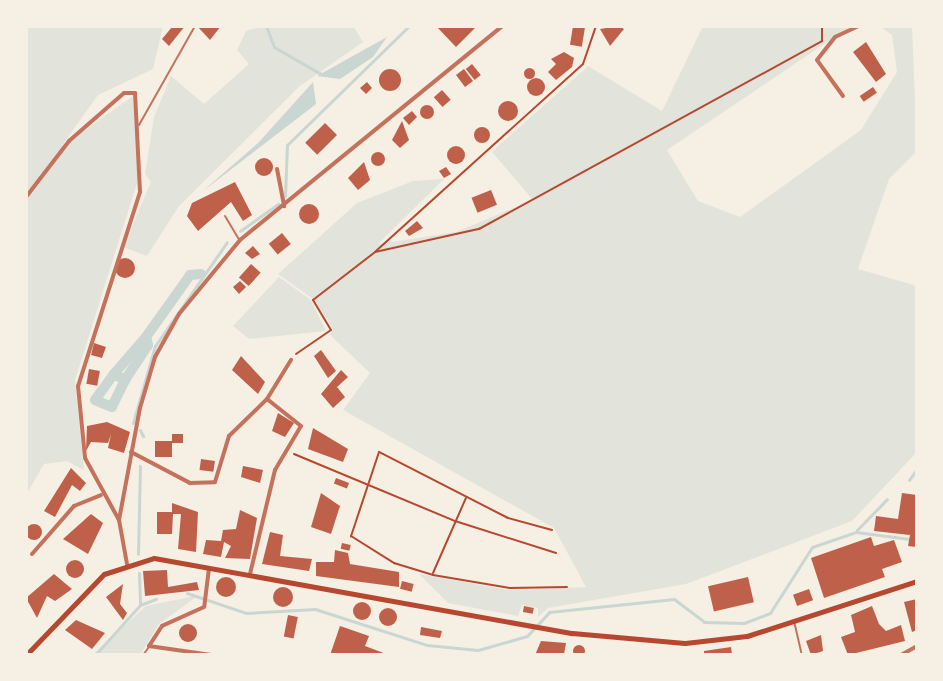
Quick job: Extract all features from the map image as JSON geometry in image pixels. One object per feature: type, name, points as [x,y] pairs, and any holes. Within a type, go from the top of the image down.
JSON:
[{"type":"main road","points":[[26,655],[84,592],[127,564],[154,558],[541,628],[685,643],[747,636],[917,581]]},
{"type":"street","points":[[127,564],[119,520],[131,452],[161,345],[240,240],[502,26]]},
{"type":"street","points":[[843,96],[817,60],[835,37],[859,26]]},
{"type":"street","points":[[26,197],[51,159],[124,93],[137,98],[140,192],[78,386],[85,458],[101,495],[119,520]]},
{"type":"street","points":[[277,169],[284,206]]},
{"type":"street","points":[[131,452],[190,483],[215,482],[229,436],[267,399],[291,360]]},
{"type":"street","points":[[250,574],[265,500],[299,419],[267,399]]},
{"type":"street","points":[[32,554],[74,506],[101,495]]},
{"type":"street","points":[[210,566],[204,607],[162,626],[149,646],[211,655]]},
{"type":"street","points":[[901,655],[917,646]]},
{"type":"lane","points":[[139,125],[195,26]]},
{"type":"lane","points":[[225,216],[240,240]]},
{"type":"lane","points":[[794,621],[802,655]]},
{"type":"lane","points":[[143,655],[149,646]]},
{"type":"path","points":[[291,360],[331,330],[313,300],[375,252],[583,64],[596,26]]},
{"type":"path","points":[[822,26],[822,41]]},
{"type":"path","points":[[375,252],[479,229],[822,41],[835,37]]},
{"type":"path","points":[[286,450],[455,521],[556,553]]},
{"type":"path","points":[[552,530],[467,497],[379,452],[352,540],[433,575],[510,588],[567,587]]},
{"type":"path","points":[[433,575],[467,497]]},
{"type":"shaded area","points":[[26,26],[163,26],[153,69],[98,95],[61,147],[133,96],[139,177],[75,380],[84,470],[67,461],[44,464],[26,495]]},
{"type":"shaded area","points":[[263,26],[353,26],[363,42],[300,86],[179,206],[147,256],[123,247],[151,182],[145,174],[154,117],[171,76],[204,104],[249,64],[237,50],[246,31]]},
{"type":"shaded area","points":[[703,26],[851,26],[667,150],[698,201],[740,217],[861,130],[897,72],[892,35],[879,26],[912,26],[917,151],[889,179],[858,269],[917,286],[917,452],[852,521],[686,584],[548,608],[538,617],[538,608],[522,605],[518,616],[448,603],[419,574],[509,590],[586,587],[554,528],[343,410],[370,373],[330,335],[333,328],[313,299],[278,274],[357,203],[413,181],[444,179],[378,244],[456,232],[533,200],[492,152],[588,66],[662,111]]},
{"type":"shaded area","points":[[387,37],[373,57],[340,79],[317,76]]},
{"type":"shaded area","points":[[313,82],[316,104],[203,191],[259,142]]},
{"type":"shaded area","points":[[279,277],[311,300],[326,331],[249,339],[233,326]]},
{"type":"shaded area","points":[[199,595],[159,624],[140,655],[92,655],[146,606]]},
{"type":"building","points":[[185,26],[169,46],[162,39],[172,27]]},
{"type":"building","points":[[197,26],[221,26],[210,40]]},
{"type":"building","points":[[436,26],[477,26],[456,47]]},
{"type":"building","points":[[573,26],[585,28],[582,47],[570,45]]},
{"type":"building","points":[[619,26],[624,29],[610,46],[600,29]]},
{"type":"building","points":[[866,42],[886,74],[876,82],[853,52]]},
{"type":"building","points":[[564,52],[574,58],[572,67],[556,80],[548,72],[556,64],[551,59]]},
{"type":"building","points":[[472,64],[481,75],[475,80],[466,69]]},
{"type":"building","points":[[529,67],[535,73],[529,79],[523,73]]},
{"type":"building","points":[[390,69],[398,72],[401,80],[398,88],[390,91],[382,88],[379,80],[382,72]]},
{"type":"building","points":[[464,69],[473,81],[465,87],[456,75]]},
{"type":"building","points":[[532,78],[540,78],[545,87],[543,94],[532,96],[527,91],[527,83]]},
{"type":"building","points":[[367,82],[372,88],[366,94],[360,88]]},
{"type":"building","points":[[873,87],[877,93],[864,102],[860,96]]},
{"type":"building","points":[[442,90],[451,100],[443,107],[434,97]]},
{"type":"building","points":[[504,101],[512,101],[518,111],[512,121],[504,121],[498,115],[498,107]]},
{"type":"building","points":[[427,105],[434,112],[427,119],[420,112]]},
{"type":"building","points":[[412,111],[417,117],[409,125],[403,118]]},
{"type":"building","points":[[402,121],[409,140],[400,148],[392,140]]},
{"type":"building","points":[[325,123],[337,135],[317,155],[305,143]]},
{"type":"building","points":[[479,127],[485,127],[490,135],[488,141],[479,143],[474,138],[474,132]]},
{"type":"building","points":[[456,146],[465,155],[456,164],[447,155]]},
{"type":"building","points":[[378,152],[385,159],[378,166],[371,159]]},
{"type":"building","points":[[264,158],[273,167],[264,176],[255,167]]},
{"type":"building","points":[[364,162],[370,180],[358,190],[348,178]]},
{"type":"building","points":[[446,167],[451,174],[444,178],[439,171]]},
{"type":"building","points":[[235,182],[252,215],[243,221],[231,202],[198,231],[187,216],[192,203]]},
{"type":"building","points":[[491,190],[497,205],[478,213],[472,198]]},
{"type":"building","points":[[309,204],[316,207],[319,214],[316,221],[309,224],[302,221],[299,214],[302,207]]},
{"type":"building","points":[[417,221],[423,228],[409,236],[405,231]]},
{"type":"building","points":[[282,233],[291,244],[278,255],[269,244]]},
{"type":"building","points":[[253,246],[260,254],[252,259],[245,253]]},
{"type":"building","points":[[121,258],[129,258],[135,268],[129,278],[121,278],[115,272],[115,264]]},
{"type":"building","points":[[251,264],[261,273],[249,286],[239,277]]},
{"type":"building","points":[[240,281],[246,287],[239,294],[233,287]]},
{"type":"building","points":[[94,343],[106,347],[102,358],[91,355]]},
{"type":"building","points":[[321,350],[336,371],[328,378],[314,356]]},
{"type":"building","points":[[241,356],[265,382],[258,394],[232,370]]},
{"type":"building","points":[[89,369],[100,371],[97,386],[86,384]]},
{"type":"building","points":[[341,370],[348,377],[337,387],[345,397],[333,408],[321,394]]},
{"type":"building","points":[[278,413],[294,423],[285,437],[272,431]]},
{"type":"building","points":[[107,422],[130,432],[124,453],[108,448],[111,434],[108,443],[91,442],[86,451],[87,426]]},
{"type":"building","points":[[313,428],[348,449],[343,462],[308,449]]},
{"type":"building","points":[[172,434],[183,434],[183,443],[172,443]]},
{"type":"building","points":[[155,441],[172,441],[172,457],[155,457]]},
{"type":"building","points":[[201,459],[215,461],[213,472],[199,470]]},
{"type":"building","points":[[243,466],[263,470],[260,483],[241,477]]},
{"type":"building","points":[[71,468],[86,483],[80,491],[72,485],[55,517],[44,511]]},
{"type":"building","points":[[336,478],[349,483],[347,489],[334,484]]},
{"type":"building","points":[[321,493],[340,506],[331,534],[311,527]]},
{"type":"building","points":[[902,493],[917,495],[916,547],[908,546],[910,535],[874,531],[876,516],[898,519]]},
{"type":"building","points":[[172,503],[198,512],[196,552],[178,549],[181,514],[173,514],[172,534],[157,534],[157,512],[172,512]]},
{"type":"building","points":[[240,510],[257,518],[250,559],[225,558],[231,546],[224,542],[221,557],[203,554],[206,540],[221,541],[223,530],[236,529]]},
{"type":"building","points":[[91,514],[103,523],[88,554],[63,539]]},
{"type":"building","points":[[31,524],[37,524],[42,532],[40,538],[31,540],[26,535],[26,529]]},
{"type":"building","points":[[270,532],[283,535],[280,556],[312,559],[309,571],[262,564]]},
{"type":"building","points":[[871,537],[874,546],[894,540],[902,562],[882,569],[885,577],[824,598],[811,558]]},
{"type":"building","points":[[342,543],[351,545],[349,551],[341,549]]},
{"type":"building","points":[[335,550],[348,553],[350,564],[399,572],[399,587],[316,576],[316,562],[334,562]]},
{"type":"building","points":[[75,560],[84,569],[75,578],[66,569]]},
{"type":"building","points":[[167,570],[168,587],[197,582],[199,590],[145,596],[143,571]]},
{"type":"building","points":[[54,574],[72,589],[55,601],[47,596],[37,618],[26,598]]},
{"type":"building","points":[[226,577],[233,580],[236,587],[233,594],[226,597],[219,594],[216,587],[219,580]]},
{"type":"building","points":[[748,577],[754,602],[714,612],[708,586]]},
{"type":"building","points":[[402,581],[414,584],[412,592],[400,589]]},
{"type":"building","points":[[123,584],[120,604],[127,613],[123,620],[106,597]]},
{"type":"building","points":[[283,587],[290,590],[293,597],[290,604],[283,607],[276,604],[273,597],[276,590]]},
{"type":"building","points":[[809,589],[813,600],[797,606],[793,595]]},
{"type":"building","points":[[917,599],[917,630],[912,632],[904,602]]},
{"type":"building","points":[[362,602],[371,611],[362,620],[353,611]]},
{"type":"building","points":[[524,606],[534,608],[533,614],[523,612]]},
{"type":"building","points":[[872,606],[879,624],[886,631],[901,625],[905,641],[848,655],[841,637],[855,632],[851,615]]},
{"type":"building","points":[[384,608],[392,608],[397,617],[395,624],[384,626],[379,621],[379,613]]},
{"type":"building","points":[[288,615],[298,617],[294,639],[284,637]]},
{"type":"building","points":[[76,620],[105,633],[92,649],[65,630]]},
{"type":"building","points":[[188,624],[197,633],[188,642],[179,633]]},
{"type":"building","points":[[340,626],[369,636],[365,646],[389,655],[330,655]]},
{"type":"building","points":[[421,627],[442,631],[440,638],[420,635]]},
{"type":"building","points":[[821,635],[823,651],[811,655],[806,641]]},
{"type":"building","points":[[541,641],[566,643],[564,654],[535,655]]},
{"type":"building","points":[[579,645],[585,651],[579,657],[573,651]]},
{"type":"building","points":[[731,647],[732,655],[704,655],[704,651]]},
{"type":"waterway","points":[[266,26],[274,47],[321,74]]},
{"type":"waterway","points":[[285,196],[287,145],[409,26]]},
{"type":"waterway","points":[[240,231],[278,204]]},
{"type":"waterway","points":[[133,423],[155,346],[227,242]]},
{"type":"waterway","points":[[146,337],[114,374],[125,380],[148,345],[146,337],[190,275],[201,274]]},
{"type":"waterway","points":[[114,374],[125,380],[112,407],[95,400],[114,374]]},
{"type":"waterway","points":[[140,430],[143,436]]},
{"type":"waterway","points":[[138,554],[140,466]]},
{"type":"waterway","points":[[909,480],[917,469]]},
{"type":"waterway","points":[[857,530],[887,499]]},
{"type":"waterway","points":[[187,593],[246,613],[315,609],[427,645],[478,650],[527,636],[549,612],[674,599],[704,622],[744,623],[770,613],[812,547],[856,532],[910,539]]},
{"type":"waterway","points":[[139,573],[140,605]]},
{"type":"waterway","points":[[95,655],[140,605],[156,599]]}]
